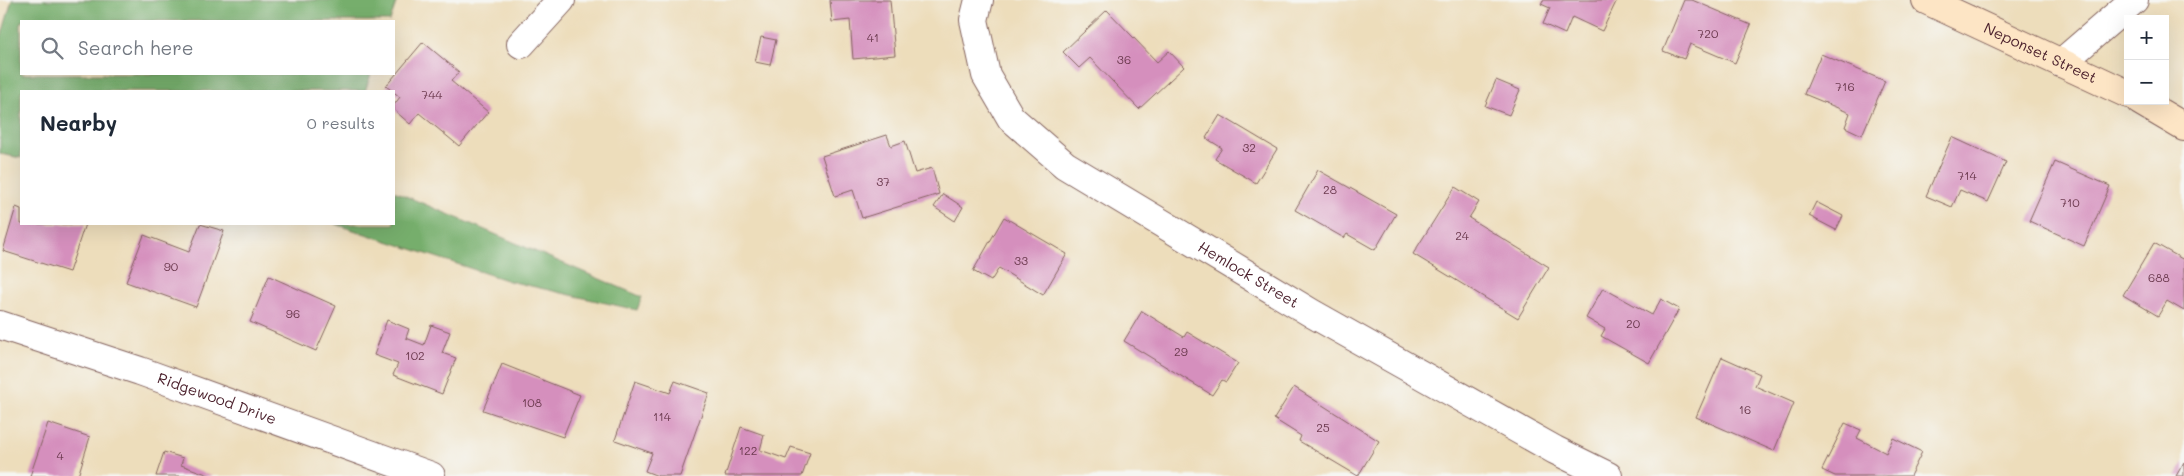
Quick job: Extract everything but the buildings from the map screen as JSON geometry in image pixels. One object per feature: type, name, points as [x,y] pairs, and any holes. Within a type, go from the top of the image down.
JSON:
[{"type":"main road","name":"Neponset Street","points":[[1926,0],[2124,92]]},
{"type":"main road","points":[[2147,105],[2184,127]]},
{"type":"street","points":[[520,44],[561,0]]},
{"type":"street","name":"Hemlock Street","points":[[979,0],[974,20],[986,75],[1011,118],[1065,165],[1313,314],[1555,450],[1608,476]]},
{"type":"street","points":[[2061,63],[2134,0]]},
{"type":"street","name":"Ridgewood Drive","points":[[0,325],[140,371],[431,476]]},
{"type":"green space","points":[[12,0],[397,0],[390,20],[20,20],[20,75],[371,75],[365,90],[20,90],[20,158],[0,154],[0,41]]},
{"type":"green space","points":[[395,191],[642,297],[637,310],[509,281],[338,225],[395,225]]}]
